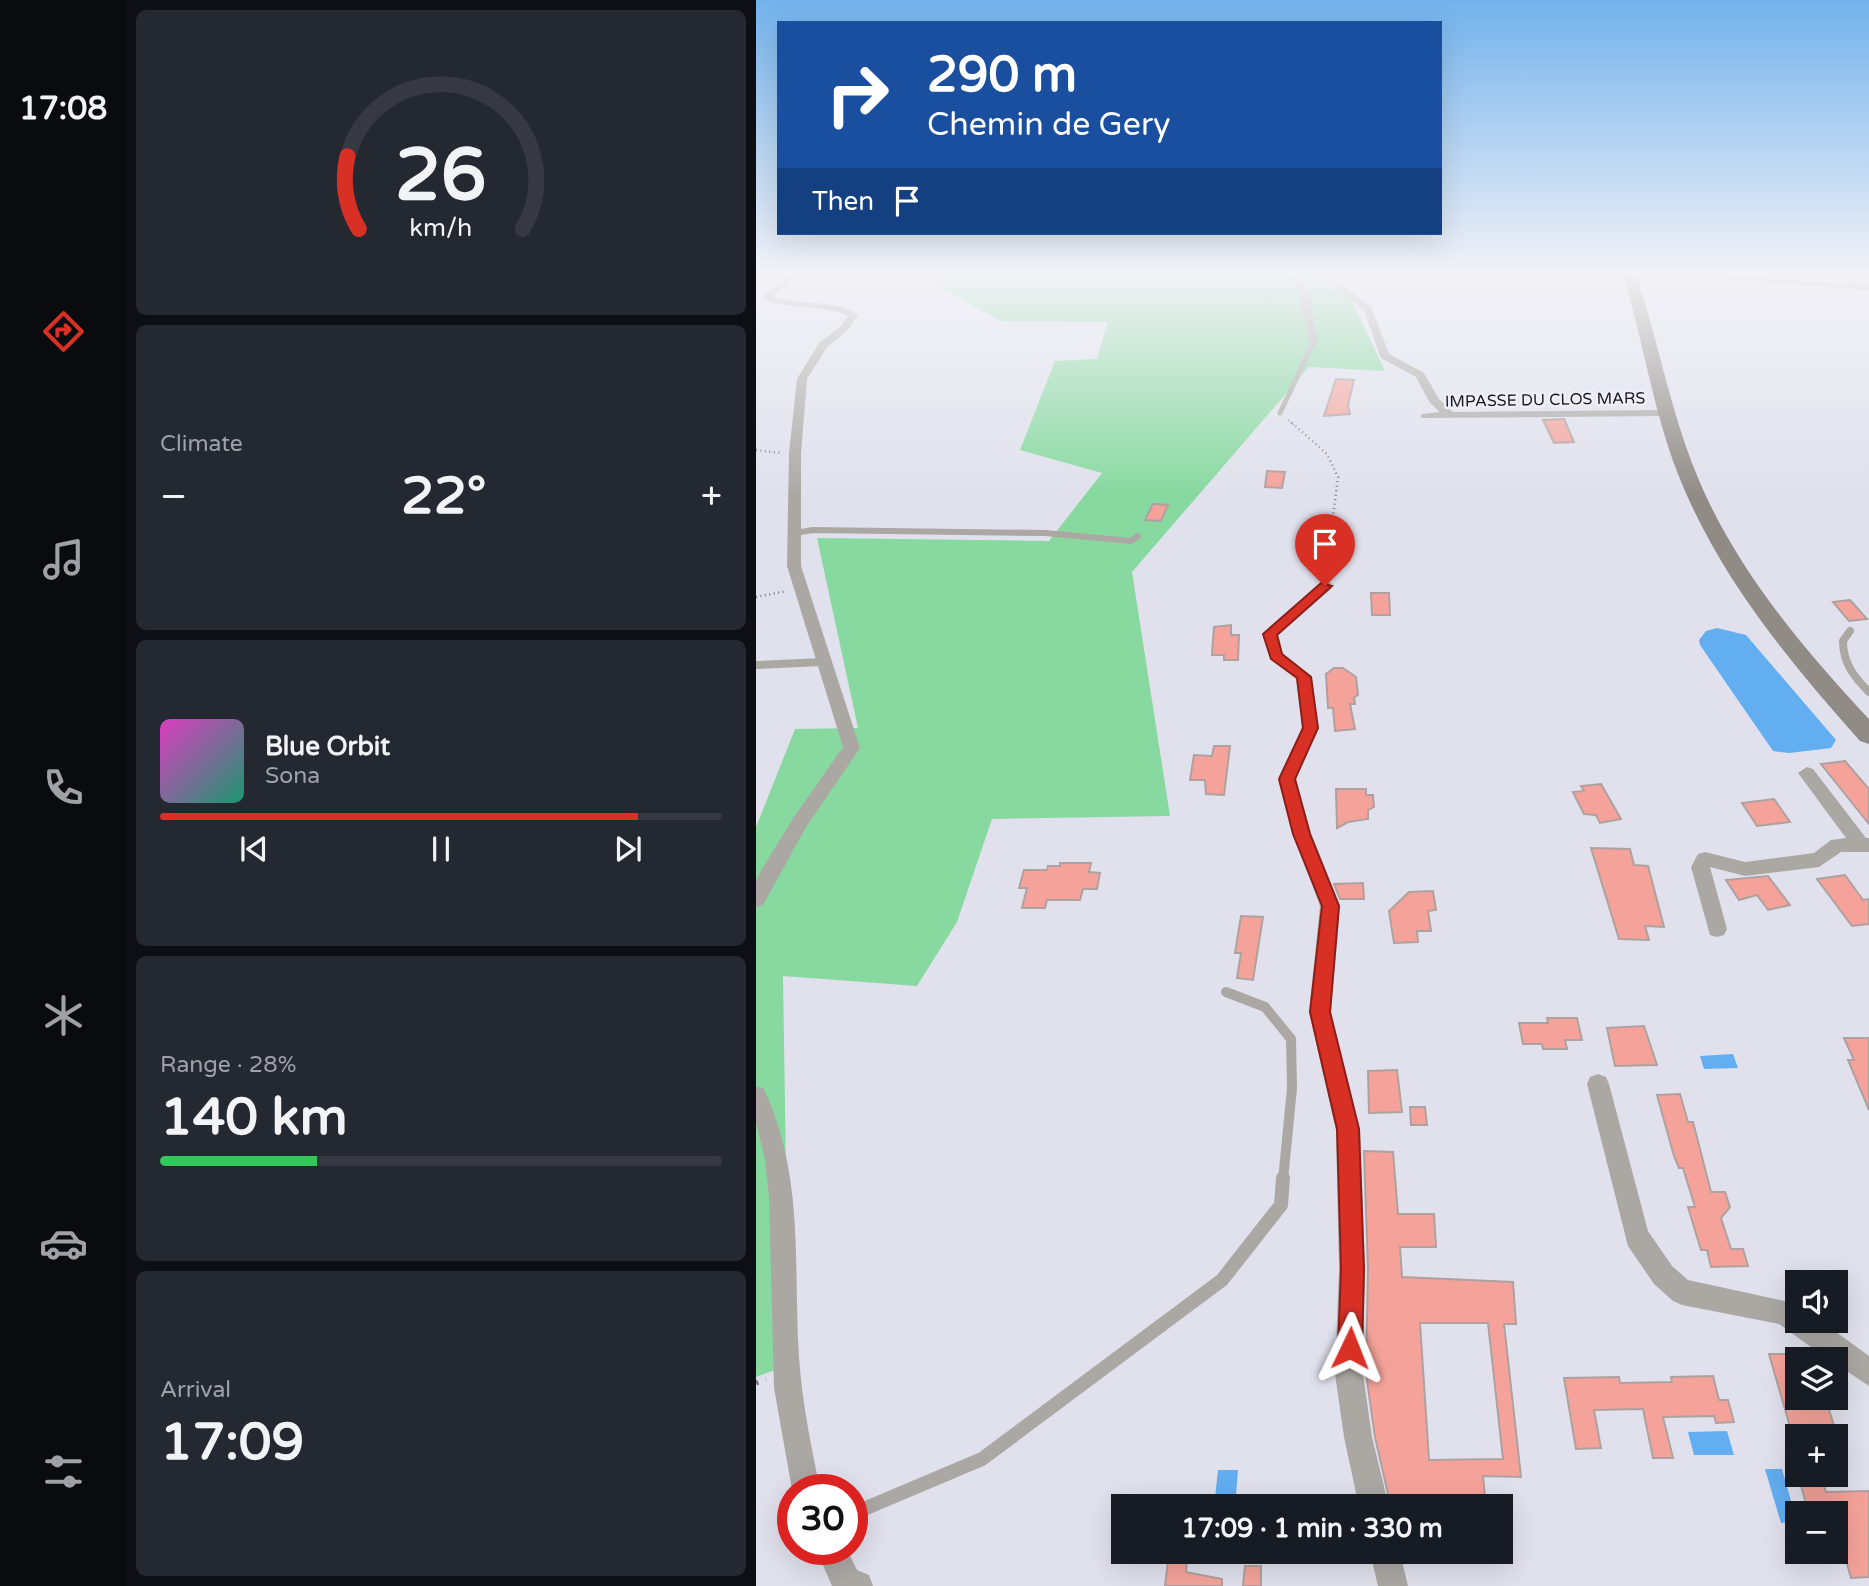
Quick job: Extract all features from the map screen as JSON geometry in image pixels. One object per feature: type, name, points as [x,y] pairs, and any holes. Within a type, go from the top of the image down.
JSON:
[{"type":"main road","points":[[1649,348],[1666,412],[1688,475],[1710,522],[1741,574],[1793,648],[1869,735]]},
{"type":"street","points":[[756,900],[773,864],[813,800],[852,748],[822,662],[794,566],[795,453],[802,379],[821,348]]},
{"type":"street","points":[[1382,348],[1385,356],[1420,374],[1434,401],[1451,416]]},
{"type":"street","name":"IMPASSE DU CLOS MARS","points":[[1425,416],[1666,412]]},
{"type":"street","points":[[1325,586],[1270,634],[1276,656],[1304,677],[1310,728],[1287,779],[1302,834],[1330,906],[1320,1012],[1348,1129],[1352,1269],[1349,1374],[1358,1437],[1371,1494]]},
{"type":"street","points":[[1807,773],[1865,845]]},
{"type":"street","points":[[1717,929],[1700,867],[1705,859],[1745,869],[1819,860],[1837,845],[1865,845]]},
{"type":"street","points":[[1598,1084],[1637,1237],[1663,1275],[1682,1292],[1785,1312]]},
{"type":"street","points":[[756,1097],[768,1117],[780,1191],[788,1388],[802,1474]]},
{"type":"street","points":[[1814,1333],[1869,1373]]},
{"type":"street","points":[[1388,1564],[1393,1586]]},
{"type":"street","points":[[838,1565],[846,1581],[858,1586]]},
{"type":"lane","points":[[1280,413],[1311,348]]},
{"type":"lane","points":[[795,533],[813,530],[1019,532],[1131,541],[1138,536]]},
{"type":"lane","points":[[1850,631],[1843,641],[1845,662],[1852,675],[1869,692]]},
{"type":"lane","points":[[756,666],[822,662]]},
{"type":"lane","points":[[868,1507],[982,1459],[1222,1280],[1281,1205],[1292,1088],[1291,1040],[1265,1007],[1226,992]]},
{"type":"path","points":[[1280,413],[1327,454],[1338,477],[1325,586]]},
{"type":"path","points":[[756,450],[795,453]]},
{"type":"path","points":[[756,597],[800,588]]},
{"type":"green space","points":[[1100,348],[1374,348],[1385,371],[1309,367],[1132,572],[1170,816],[992,819],[957,922],[917,986],[783,976],[789,1365],[756,1377],[756,827],[795,729],[858,728],[817,538],[1049,541],[1102,473],[1020,450],[1055,361],[1097,359]]},
{"type":"water","points":[[1717,628],[1746,635],[1836,740],[1831,748],[1789,753],[1773,751],[1700,645],[1699,640],[1706,631]]},
{"type":"water","points":[[1733,1054],[1738,1068],[1704,1069],[1700,1056]]},
{"type":"water","points":[[1727,1431],[1734,1455],[1694,1455],[1688,1432]]},
{"type":"water","points":[[1765,1469],[1782,1469],[1791,1501],[1785,1501],[1785,1523],[1781,1523]]},
{"type":"water","points":[[1218,1470],[1238,1470],[1236,1494],[1215,1494]]},
{"type":"building","points":[[1336,379],[1354,380],[1348,405],[1350,414],[1324,416]]},
{"type":"building","points":[[1564,419],[1574,442],[1554,443],[1543,420]]},
{"type":"building","points":[[1267,471],[1285,472],[1282,488],[1265,487]]},
{"type":"building","points":[[1153,504],[1168,505],[1161,521],[1145,520]]},
{"type":"building","points":[[1371,593],[1389,593],[1390,615],[1372,615]]},
{"type":"building","points":[[1850,600],[1867,619],[1849,621],[1833,602]]},
{"type":"building","points":[[1231,625],[1231,635],[1239,635],[1238,660],[1224,660],[1224,655],[1212,655],[1214,627]]},
{"type":"building","points":[[1334,668],[1343,668],[1356,677],[1358,695],[1354,697],[1355,704],[1350,704],[1355,729],[1335,731],[1333,708],[1328,708],[1326,674]]},
{"type":"building","points":[[1214,746],[1230,746],[1224,795],[1206,794],[1205,780],[1190,780],[1194,755],[1212,756]]},
{"type":"building","points":[[1845,761],[1869,789],[1869,824],[1821,764]]},
{"type":"building","points":[[1601,784],[1621,819],[1600,823],[1596,815],[1584,814],[1573,792],[1584,791],[1581,786]]},
{"type":"building","points":[[1336,789],[1366,789],[1366,795],[1373,795],[1374,807],[1368,810],[1368,819],[1348,822],[1337,828]]},
{"type":"building","points":[[1774,799],[1790,822],[1757,826],[1742,803]]},
{"type":"building","points":[[1591,848],[1630,849],[1634,865],[1648,866],[1664,927],[1645,926],[1649,940],[1619,939]]},
{"type":"building","points":[[1060,863],[1091,863],[1089,872],[1100,873],[1097,889],[1083,889],[1080,900],[1047,900],[1045,908],[1022,908],[1027,888],[1019,888],[1024,870],[1047,870],[1048,866],[1060,866]]},
{"type":"building","points":[[1845,875],[1863,900],[1869,899],[1869,924],[1852,926],[1817,879]]},
{"type":"building","points":[[1768,876],[1790,905],[1768,910],[1757,895],[1739,900],[1726,880]]},
{"type":"building","points":[[1363,883],[1364,899],[1340,899],[1334,884]]},
{"type":"building","points":[[1433,891],[1436,910],[1428,911],[1431,931],[1417,931],[1418,942],[1394,943],[1389,911],[1409,892]]},
{"type":"building","points":[[1241,916],[1263,917],[1253,980],[1237,978],[1241,953],[1235,953]]},
{"type":"building","points":[[1547,1018],[1577,1018],[1582,1040],[1565,1040],[1567,1049],[1543,1049],[1542,1044],[1523,1044],[1519,1023],[1548,1023]]},
{"type":"building","points":[[1644,1026],[1657,1065],[1615,1066],[1607,1028]]},
{"type":"building","points":[[1844,1038],[1869,1038],[1869,1110],[1848,1060],[1854,1060]]},
{"type":"building","points":[[1397,1070],[1402,1112],[1369,1113],[1368,1071]]},
{"type":"building","points":[[1680,1094],[1688,1122],[1693,1122],[1711,1192],[1725,1192],[1730,1207],[1721,1218],[1731,1249],[1743,1249],[1748,1266],[1711,1267],[1707,1250],[1701,1250],[1688,1207],[1695,1207],[1683,1168],[1679,1168],[1674,1156],[1657,1095]]},
{"type":"building","points":[[1410,1107],[1425,1107],[1427,1125],[1411,1125]]},
{"type":"building","points":[[1364,1151],[1393,1152],[1398,1214],[1434,1214],[1436,1247],[1400,1247],[1402,1277],[1513,1282],[1516,1324],[1504,1324],[1521,1477],[1483,1476],[1485,1494],[1388,1494],[1375,1437],[1366,1374],[1368,1269]],"holes":[[[1420,1323],[1488,1323],[1503,1459],[1429,1460]]]},
{"type":"building","points":[[1769,1354],[1785,1354],[1785,1409]]},
{"type":"building","points":[[1713,1376],[1719,1400],[1728,1400],[1734,1422],[1716,1423],[1714,1416],[1663,1417],[1673,1458],[1653,1458],[1643,1409],[1594,1410],[1601,1448],[1576,1449],[1564,1378],[1619,1377],[1620,1383],[1672,1382],[1671,1377]]},
{"type":"building","points":[[1785,1410],[1829,1410],[1834,1424],[1789,1424]]},
{"type":"building","points":[[1801,1487],[1825,1487],[1826,1492],[1869,1491],[1869,1577],[1851,1578],[1847,1564],[1848,1501],[1805,1501]]},
{"type":"building","points":[[1168,1564],[1187,1564],[1186,1572],[1222,1579],[1222,1586],[1165,1586]]},
{"type":"building","points":[[1245,1566],[1261,1566],[1261,1586],[1243,1586]]},
{"type":"route","points":[[1325,586],[1270,634],[1276,656],[1304,677],[1310,728],[1287,779],[1302,834],[1330,906],[1320,1012],[1348,1129],[1352,1269],[1350,1348]]}]
